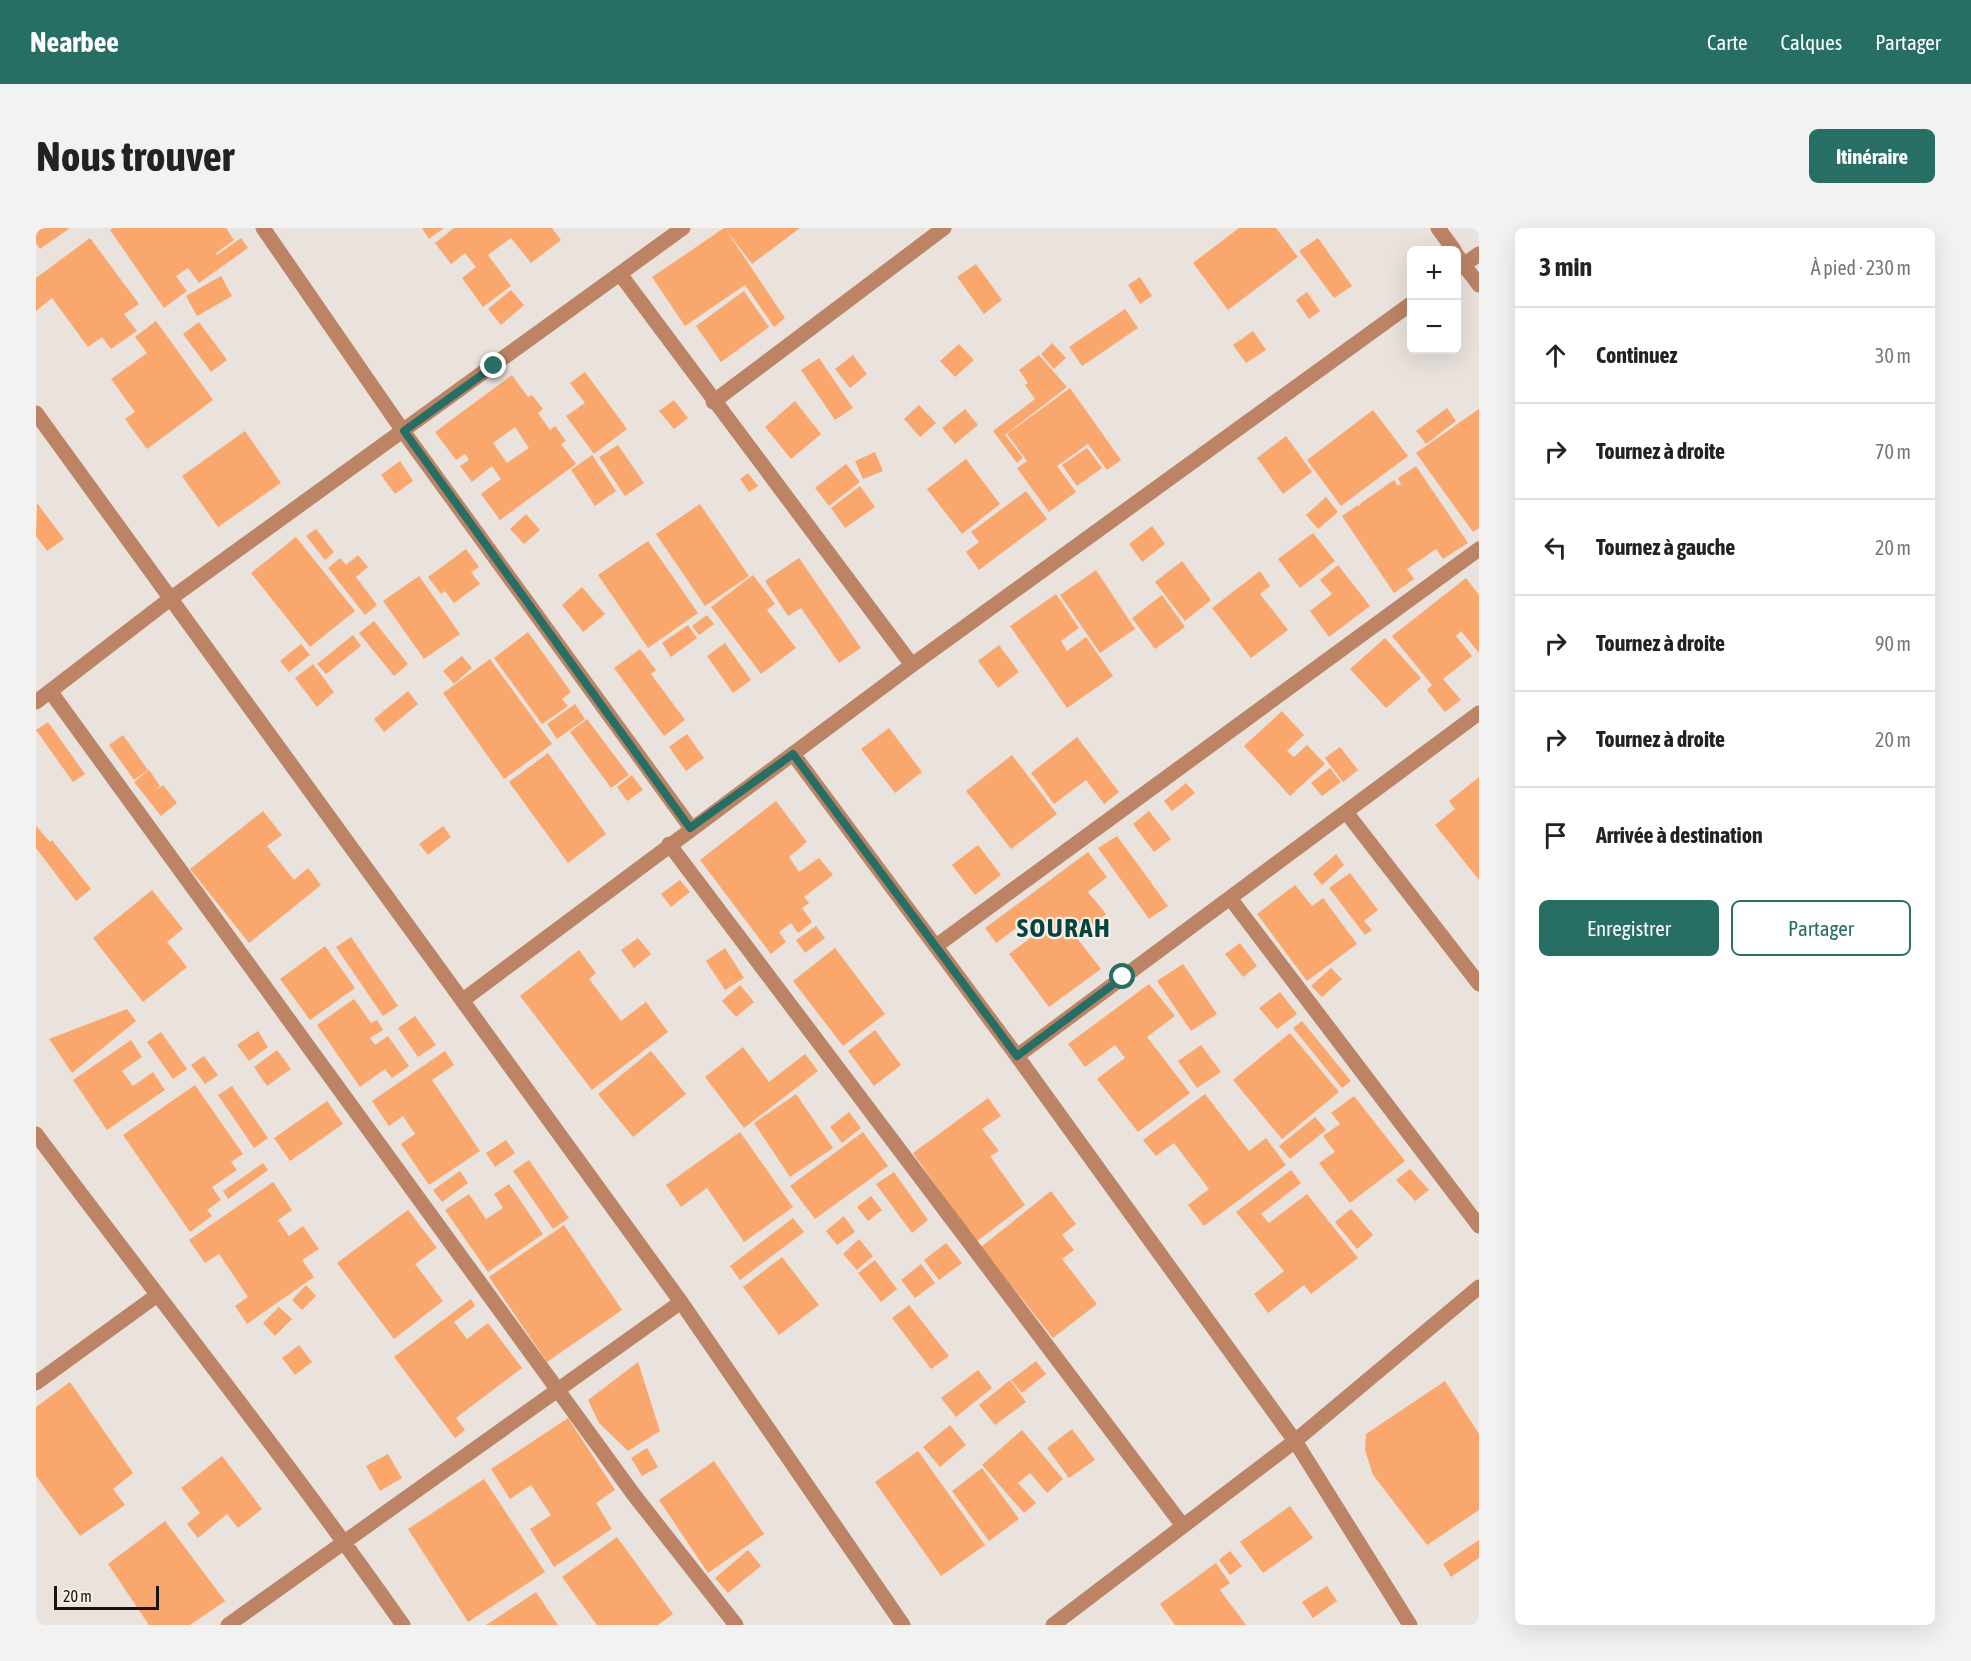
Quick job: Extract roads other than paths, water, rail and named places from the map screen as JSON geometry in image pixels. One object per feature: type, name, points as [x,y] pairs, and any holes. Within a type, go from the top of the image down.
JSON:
[{"type":"street","points":[[263,228],[404,431],[690,828]]},
{"type":"street","points":[[36,702],[170,599],[683,228]]},
{"type":"street","points":[[713,402],[944,228]]},
{"type":"street","points":[[1438,228],[1449,246]]},
{"type":"street","points":[[1461,259],[1479,254]]},
{"type":"street","points":[[1461,264],[1479,285]]},
{"type":"street","points":[[620,274],[713,402],[912,665]]},
{"type":"street","points":[[463,1000],[690,828],[1407,307]]},
{"type":"street","points":[[36,412],[681,1302],[903,1625]]},
{"type":"street","points":[[936,946],[1479,549]]},
{"type":"street","points":[[50,691],[634,1495],[736,1625]]},
{"type":"street","points":[[1017,1056],[1479,713]]},
{"type":"street","points":[[793,754],[1017,1056],[1295,1441],[1410,1625]]},
{"type":"street","points":[[1346,812],[1479,984]]},
{"type":"street","points":[[669,844],[1183,1526]]},
{"type":"street","points":[[1230,898],[1479,1226]]},
{"type":"street","points":[[36,1134],[156,1296],[344,1541],[404,1625]]},
{"type":"street","points":[[1053,1625],[1295,1441],[1479,1287]]},
{"type":"street","points":[[36,1383],[156,1296]]},
{"type":"street","points":[[228,1625],[681,1302]]},
{"type":"district","name":"SOURAH","points":[[1064,928]]}]
